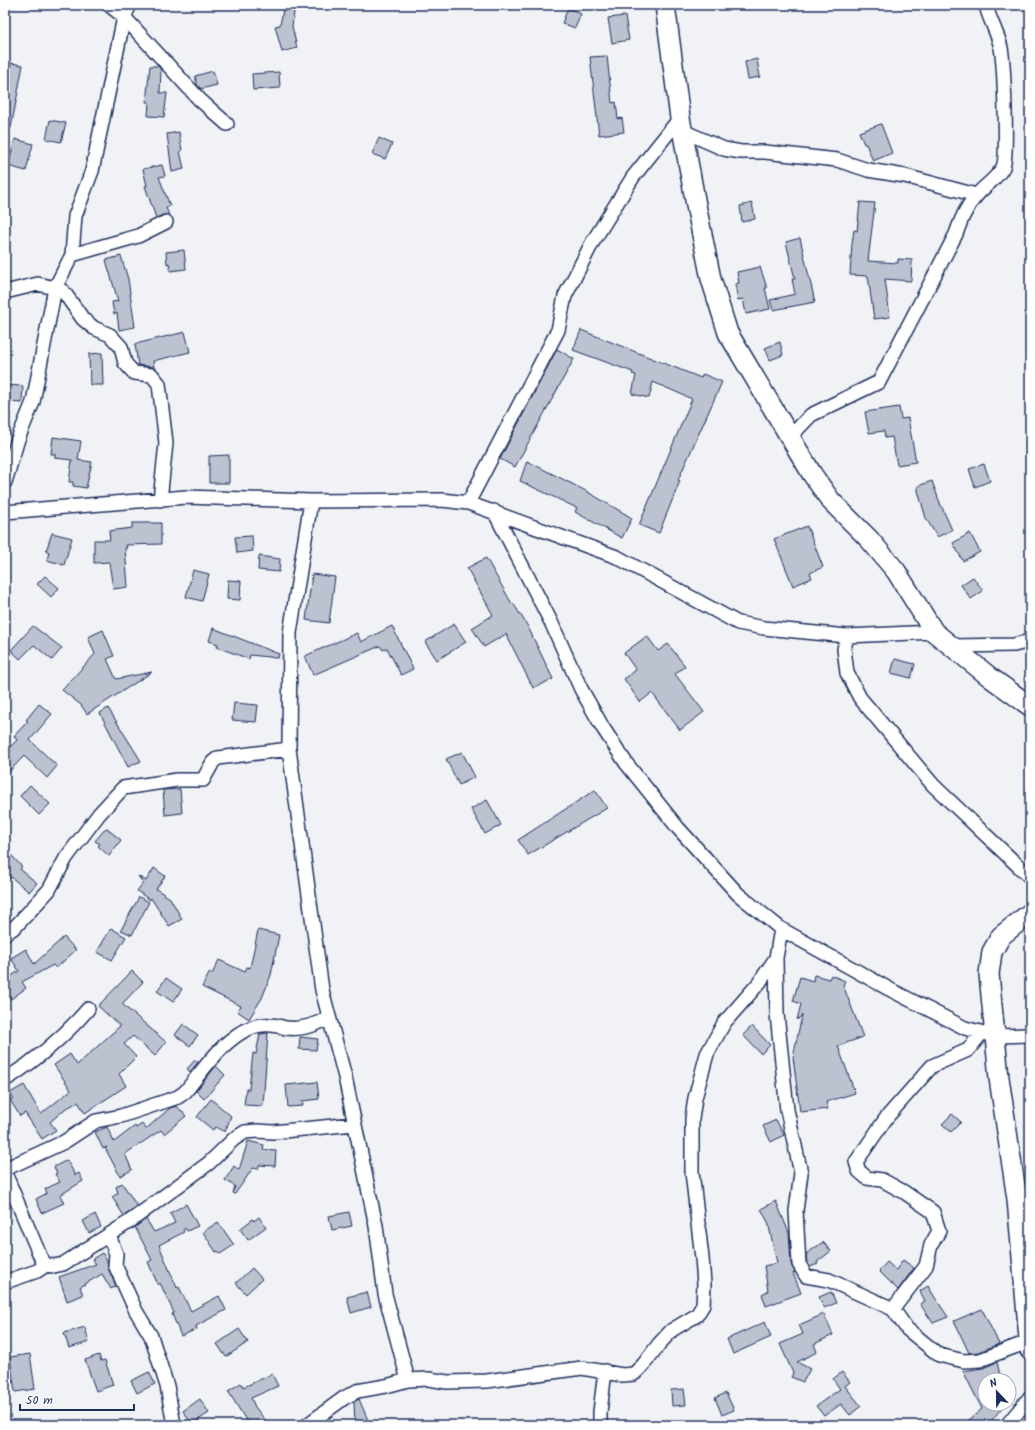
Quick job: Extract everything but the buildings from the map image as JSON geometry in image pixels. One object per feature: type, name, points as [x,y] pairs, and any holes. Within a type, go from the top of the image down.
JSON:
[{"type":"street","points":[[109,5],[124,17],[200,100],[227,124]]},
{"type":"street","points":[[5,482],[18,439],[33,402],[55,288],[72,255],[75,216],[92,171],[124,17],[130,5]]},
{"type":"street","points":[[665,5],[681,125],[708,264],[718,307],[731,339],[831,502],[869,539],[891,565],[909,590],[934,632],[991,678],[1030,706]]},
{"type":"street","points":[[790,437],[811,415],[878,382],[956,234],[964,213],[976,195],[990,183],[1004,166],[1005,148],[1001,47],[991,25],[986,5]]},
{"type":"street","points":[[681,125],[724,149],[741,152],[765,152],[837,160],[868,170],[905,176],[976,195]]},
{"type":"street","points":[[468,503],[558,330],[565,296],[592,243],[633,177],[681,125]]},
{"type":"street","points":[[72,255],[138,236],[166,222]]},
{"type":"street","points":[[5,292],[38,284],[55,288],[63,292],[83,319],[94,328],[110,335],[121,347],[125,363],[134,373],[152,376],[159,384],[166,443],[160,500]]},
{"type":"street","points":[[5,512],[186,497],[311,501],[442,500],[468,503],[494,511],[618,557],[738,623],[771,629],[847,636],[934,632]]},
{"type":"street","points":[[311,501],[290,633],[289,749],[318,963],[376,1226],[384,1294],[408,1380]]},
{"type":"street","points":[[494,511],[551,622],[581,689],[603,728],[626,763],[678,828],[738,894],[781,929],[889,989],[966,1028],[988,1035],[1030,1035]]},
{"type":"street","points":[[847,636],[844,649],[847,673],[860,698],[932,785],[1030,877]]},
{"type":"street","points":[[952,646],[1014,645],[1030,641]]},
{"type":"street","points":[[5,934],[16,926],[49,890],[66,858],[99,814],[123,788],[161,781],[203,780],[213,762],[218,758],[289,749]]},
{"type":"street","points":[[781,929],[776,958],[778,1014],[787,1110],[801,1173],[796,1211],[799,1264],[806,1276],[829,1280],[893,1310],[907,1329],[939,1355],[964,1361],[980,1360],[1030,1344],[1017,1200],[999,1078],[988,1035],[989,974],[992,952],[1001,936],[1030,913]]},
{"type":"street","points":[[308,1425],[344,1398],[357,1391],[386,1386],[408,1380],[429,1379],[447,1382],[487,1381],[582,1368],[622,1375],[634,1374],[644,1364],[659,1344],[678,1326],[697,1315],[703,1305],[704,1284],[692,1172],[692,1119],[694,1098],[707,1054],[724,1023],[759,983],[776,958]]},
{"type":"street","points":[[5,1080],[29,1065],[67,1034],[88,1009]]},
{"type":"street","points":[[5,1169],[64,1142],[96,1121],[121,1116],[178,1096],[185,1092],[222,1046],[241,1033],[258,1026],[270,1025],[298,1029],[312,1026],[329,1018]]},
{"type":"street","points":[[893,1310],[926,1266],[931,1246],[939,1231],[933,1212],[904,1192],[882,1180],[867,1178],[859,1171],[856,1162],[887,1117],[932,1066],[968,1050],[988,1035]]},
{"type":"street","points":[[5,1282],[37,1271],[46,1265],[54,1266],[63,1264],[109,1235],[209,1164],[234,1139],[245,1132],[273,1132],[354,1124]]},
{"type":"street","points":[[5,1173],[41,1258],[46,1265]]},
{"type":"street","points":[[109,1235],[116,1254],[116,1265],[136,1311],[151,1336],[167,1386],[174,1425]]},
{"type":"street","points":[[600,1425],[605,1371]]},
{"type":"street","points":[[1007,1425],[1030,1397]]}]
